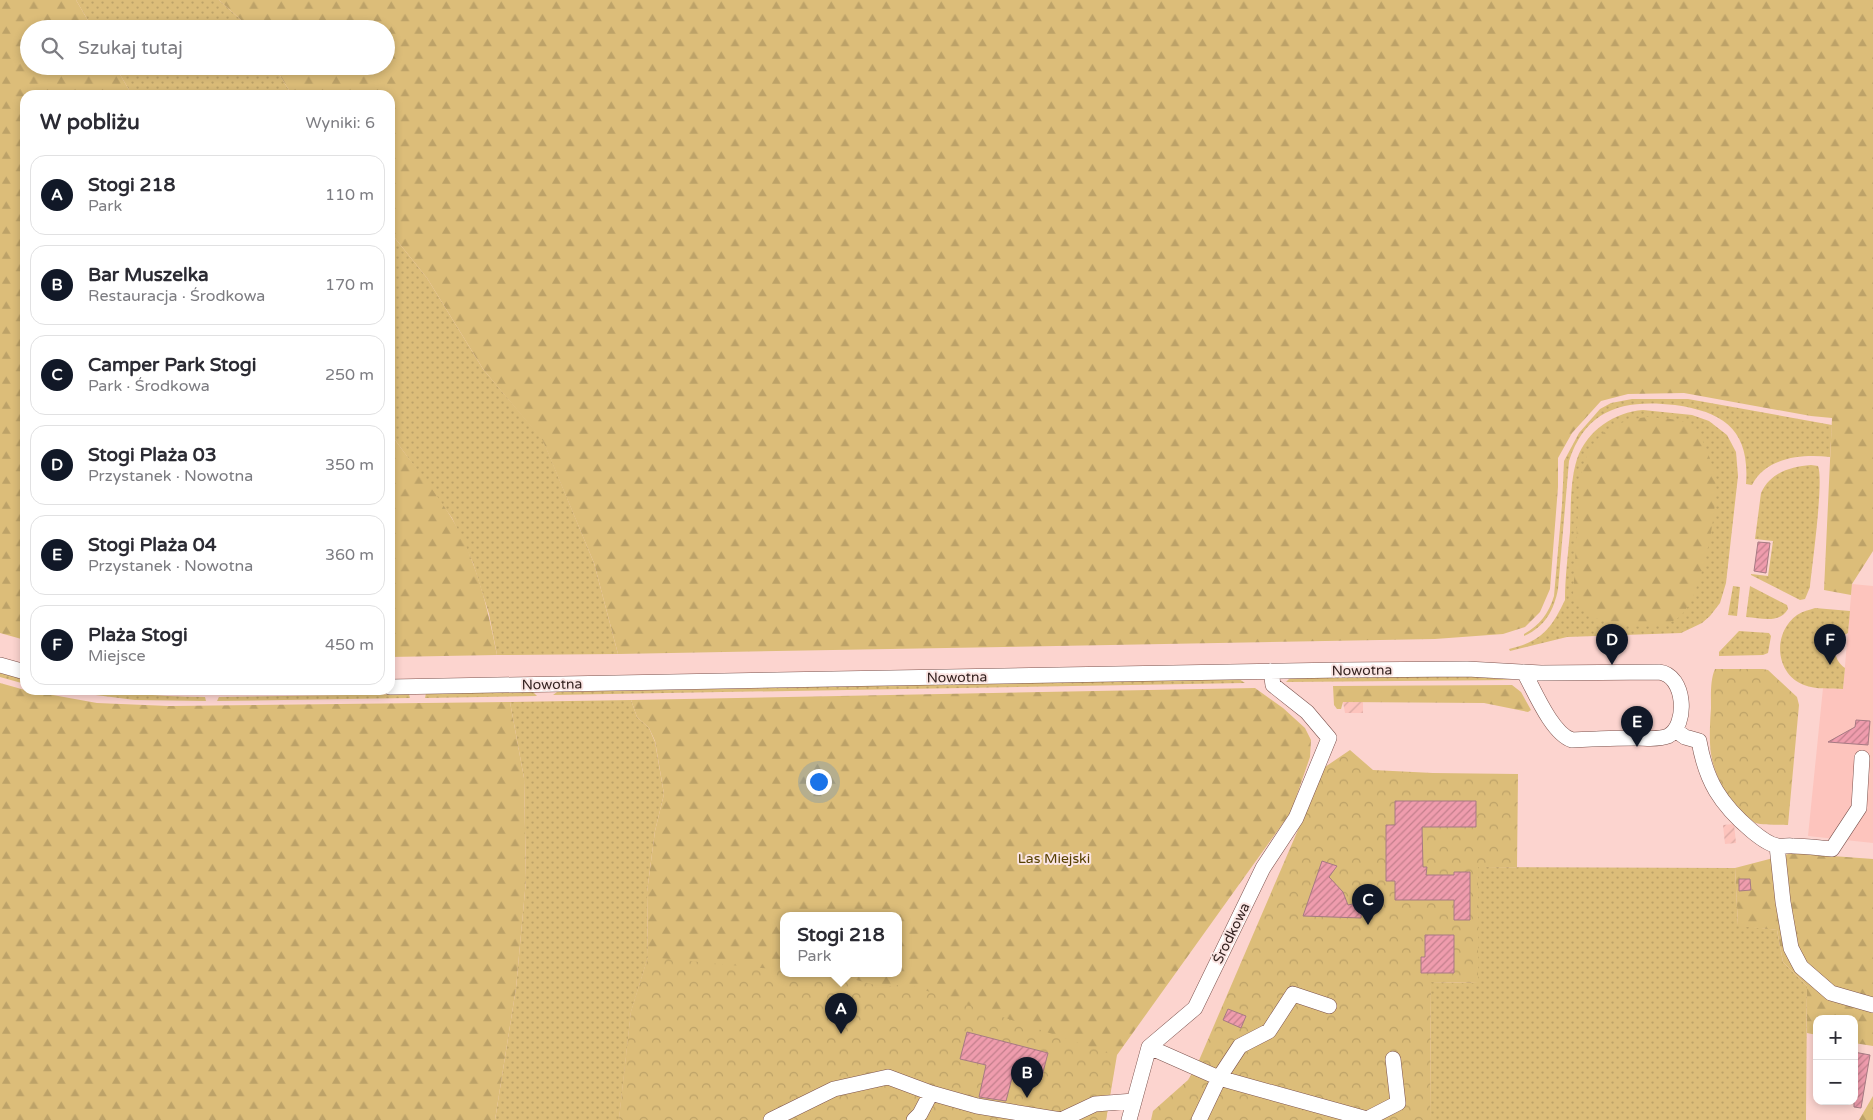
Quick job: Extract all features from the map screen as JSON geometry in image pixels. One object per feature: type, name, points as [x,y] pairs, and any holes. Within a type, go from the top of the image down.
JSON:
[{"type":"street","points":[[0,665],[20,671]]},
{"type":"street","name":"Nowotna","points":[[395,687],[1467,669],[1524,672],[1665,672],[1674,678],[1679,687],[1680,721],[1676,730]]},
{"type":"street","name":"Środkowa","points":[[1149,1047],[1195,1008],[1263,868],[1296,818],[1329,738],[1307,712],[1273,685],[1271,672]]},
{"type":"street","points":[[1524,672],[1558,731],[1572,740],[1661,738],[1676,730],[1685,737],[1699,740],[1703,764],[1725,805],[1758,836],[1777,846],[1832,850],[1859,808],[1862,758]]},
{"type":"street","points":[[1777,846],[1783,902],[1791,948],[1802,967],[1831,993],[1873,1005]]},
{"type":"street","points":[[1199,1120],[1219,1078],[1240,1046],[1269,1031],[1293,994],[1329,1006]]},
{"type":"street","points":[[1129,1120],[1149,1047],[1219,1078],[1367,1119],[1398,1103],[1394,1059]]},
{"type":"street","points":[[771,1120],[834,1089],[888,1077],[931,1093],[977,1106],[1061,1120],[1095,1104],[1134,1101]]},
{"type":"street","points":[[914,1120],[920,1114],[931,1093]]},
{"type":"shaded area","points":[[1852,584],[1873,586],[1873,843],[1808,836],[1823,688],[1843,689]]},
{"type":"shaded area","points":[[1343,702],[1363,702],[1363,713],[1345,713]]},
{"type":"shaded area","points":[[1734,824],[1736,843],[1725,844],[1723,825]]},
{"type":"green space","points":[[0,0],[76,0],[88,20],[20,20],[20,75],[120,75],[129,90],[20,90],[20,639],[0,633]]},
{"type":"green space","points":[[76,0],[219,0],[241,20],[88,20]]},
{"type":"green space","points":[[219,0],[1873,0],[1873,551],[1852,584],[1851,595],[1824,590],[1832,418],[1811,416],[1684,393],[1628,394],[1601,401],[1572,433],[1558,458],[1558,487],[1550,589],[1540,612],[1525,627],[1503,634],[1435,639],[618,654],[594,563],[543,441],[483,369],[427,278],[395,238],[395,90],[289,90],[280,75],[395,75],[395,20],[241,20]]},
{"type":"green space","points":[[120,75],[280,75],[289,90],[129,90]]},
{"type":"green space","points":[[395,238],[427,278],[483,369],[543,440],[594,563],[618,654],[497,655],[489,614],[473,563],[452,518],[395,440]]},
{"type":"green space","points":[[1632,399],[1688,399],[1832,425],[1830,457],[1808,456],[1786,459],[1766,468],[1752,485],[1746,484],[1744,450],[1738,438],[1731,427],[1708,413],[1675,405],[1640,404],[1624,406],[1597,418],[1576,443],[1569,461],[1558,589],[1554,604],[1543,623],[1524,636],[1543,618],[1554,596],[1564,461],[1579,433],[1600,409],[1611,403]]},
{"type":"green space","points":[[1643,410],[1692,415],[1709,421],[1727,435],[1736,452],[1738,476],[1726,583],[1720,603],[1702,623],[1681,633],[1567,637],[1510,651],[1509,649],[1538,638],[1555,619],[1565,600],[1572,485],[1577,459],[1582,449],[1588,439],[1603,424],[1622,414]]},
{"type":"green space","points":[[1647,417],[1684,422],[1694,428],[1701,437],[1710,458],[1715,477],[1715,508],[1712,529],[1701,574],[1694,593],[1686,609],[1678,618],[1666,624],[1651,626],[1614,624],[1600,620],[1588,613],[1577,603],[1573,596],[1580,478],[1589,452],[1602,434],[1621,423]]},
{"type":"green space","points":[[395,440],[437,496],[460,533],[480,584],[497,655],[395,657]]},
{"type":"green space","points":[[1818,466],[1819,505],[1810,587],[1805,599],[1800,600],[1751,574],[1768,576],[1773,541],[1755,539],[1761,493],[1776,475],[1796,467]]},
{"type":"green space","points":[[1733,586],[1740,587],[1737,616],[1728,615]]},
{"type":"green space","points":[[1750,586],[1787,605],[1788,609],[1780,617],[1770,619],[1746,617]]},
{"type":"green space","points":[[1815,608],[1850,611],[1848,633],[1839,640],[1835,650],[1837,659],[1845,668],[1843,689],[1818,688],[1804,685],[1794,680],[1782,663],[1780,653],[1783,632],[1797,615]]},
{"type":"green space","points":[[1739,631],[1769,633],[1771,636],[1768,653],[1763,655],[1719,656],[1719,652]]},
{"type":"green space","points":[[1715,669],[1768,670],[1797,697],[1799,705],[1788,825],[1754,822],[1732,801],[1716,773],[1710,743],[1711,688]]},
{"type":"green space","points":[[0,673],[20,678],[20,683],[0,677]]},
{"type":"green space","points":[[1469,676],[1513,680],[1286,682],[1290,678]]},
{"type":"green space","points":[[1239,679],[1245,683],[553,695],[557,692]]},
{"type":"green space","points":[[0,683],[20,689],[20,695],[53,695],[97,703],[169,706],[510,702],[524,778],[526,880],[516,988],[495,1120],[0,1120]]},
{"type":"green space","points":[[1512,685],[1521,692],[1531,710],[1528,712],[1484,703],[1343,702],[1341,709],[1337,709],[1334,705],[1333,686]]},
{"type":"green space","name":"Las Miejski","points":[[1255,688],[1283,708],[1305,728],[1311,740],[1310,757],[1291,812],[1117,1055],[1106,1120],[619,1120],[631,1012],[648,957],[647,892],[655,831],[664,794],[655,741],[649,728],[637,717],[631,700]]},
{"type":"green space","points":[[533,692],[537,696],[425,698],[426,693]]},
{"type":"green space","points":[[409,694],[410,698],[217,701],[219,697]]},
{"type":"green space","points":[[96,695],[205,697],[206,701],[135,700]]},
{"type":"green space","points":[[631,700],[637,717],[649,728],[655,742],[664,794],[655,831],[647,892],[648,957],[631,1012],[619,1120],[495,1120],[516,988],[526,880],[524,778],[510,702]]},
{"type":"green space","points":[[1350,750],[1373,770],[1518,774],[1517,867],[1478,867],[1478,983],[1431,982],[1430,1120],[1151,1120],[1153,1111],[1188,1080],[1197,1065],[1325,767]]},
{"type":"green space","points":[[1792,853],[1873,859],[1873,1046],[1858,1044],[1858,1015],[1813,1015],[1813,1034],[1807,1033],[1807,986],[1783,962],[1777,930],[1738,926],[1735,868]]},
{"type":"green space","points":[[1478,867],[1735,868],[1738,925],[1777,930],[1783,962],[1807,986],[1806,1120],[1430,1120],[1431,982],[1478,983]]},
{"type":"green space","points":[[648,957],[780,970],[780,977],[845,977],[883,987],[907,984],[1116,1056],[1106,1120],[619,1120],[631,1012]]},
{"type":"green space","points":[[1873,1096],[1873,1120],[1859,1120]]},
{"type":"building","points":[[1758,542],[1770,543],[1766,573],[1754,571]]},
{"type":"building","points":[[1856,720],[1870,721],[1868,745],[1828,742],[1855,727]]},
{"type":"building","points":[[1395,801],[1476,801],[1476,827],[1422,827],[1423,867],[1427,867],[1426,875],[1454,875],[1454,872],[1470,872],[1470,920],[1454,920],[1454,900],[1395,900],[1395,881],[1386,881],[1386,825],[1395,825]]},
{"type":"building","points":[[1322,861],[1337,866],[1329,877],[1343,892],[1348,905],[1362,902],[1361,918],[1303,916]]},
{"type":"building","points":[[1739,879],[1750,879],[1751,890],[1739,891]]},
{"type":"building","points":[[1425,935],[1454,935],[1454,973],[1421,973],[1421,957],[1425,957]]},
{"type":"building","points":[[1228,1009],[1246,1016],[1241,1028],[1223,1020]]},
{"type":"building","points":[[967,1032],[1048,1053],[1041,1080],[1013,1074],[1006,1101],[979,1097],[986,1065],[960,1059]]},
{"type":"building","points":[[1858,1053],[1870,1055],[1861,1108],[1854,1107],[1854,1105],[1858,1105]]},
{"type":"place","name":"Stogi Plaża 03","points":[[1612,665]]},
{"type":"place","name":"Plaża Stogi","points":[[1830,665]]},
{"type":"place","name":"Stogi Plaża 04","points":[[1637,747]]},
{"type":"place","name":"Camper Park Stogi","points":[[1368,925]]},
{"type":"place","name":"Stogi 218","points":[[841,1034]]},
{"type":"place","name":"Bar Muszelka","points":[[1027,1098]]}]
